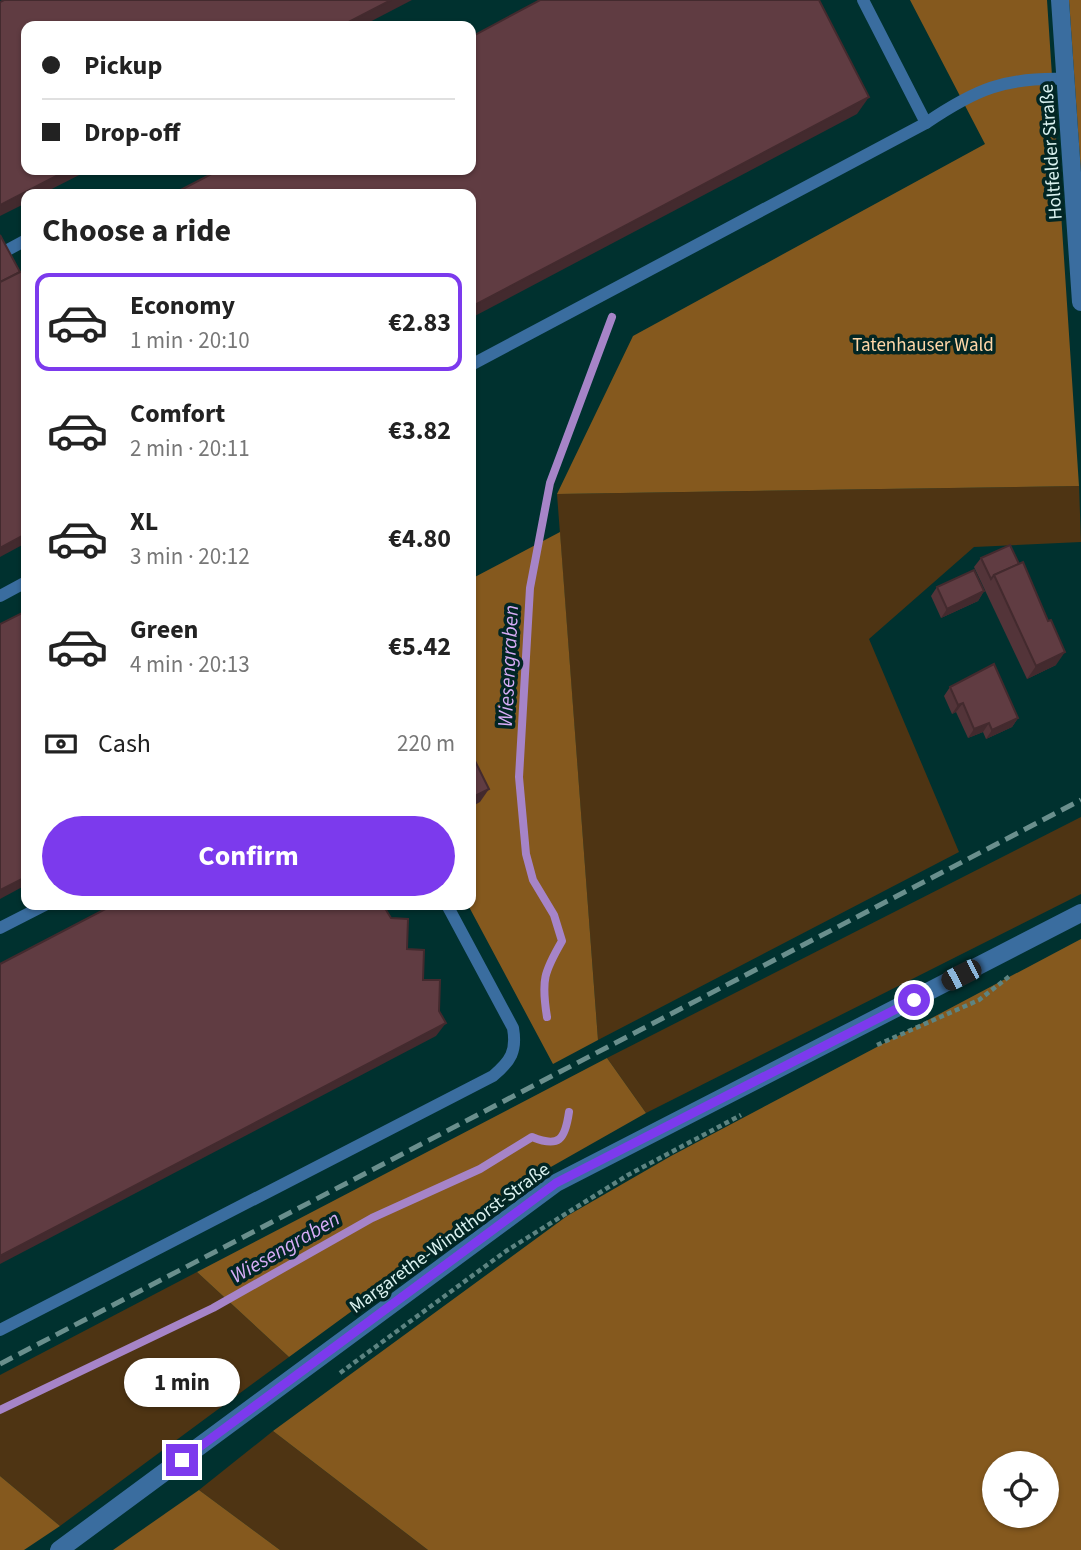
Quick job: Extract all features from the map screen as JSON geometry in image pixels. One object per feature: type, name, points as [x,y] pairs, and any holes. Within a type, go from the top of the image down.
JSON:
[{"type":"street","name":"Holtfelder Straße","points":[[1060,0],[1081,302]]},
{"type":"street","name":"Margarethe-Windthorst-Straße","points":[[59,1550],[556,1183],[1081,913]]},
{"type":"lane","points":[[863,0],[926,123]]},
{"type":"lane","points":[[476,362],[926,123],[967,95],[1024,78],[1066,79]]},
{"type":"lane","points":[[0,254],[21,243]]},
{"type":"lane","points":[[0,596],[21,585]]},
{"type":"lane","points":[[0,928],[35,910]]},
{"type":"lane","points":[[0,1330],[493,1076],[508,1064],[516,1046],[513,1028],[449,910]]},
{"type":"path","points":[[869,1048],[979,1000],[1016,971]]},
{"type":"path","points":[[339,1373],[506,1251],[628,1175],[749,1111]]},
{"type":"shaded area","points":[[1079,486],[1081,542],[974,547],[869,639],[959,852],[598,1040],[557,494]]},
{"type":"shaded area","points":[[1081,817],[1081,894],[646,1113],[607,1058]]},
{"type":"shaded area","points":[[197,1272],[289,1357],[60,1526],[0,1476],[0,1375]]},
{"type":"shaded area","points":[[273,1431],[428,1550],[280,1550],[199,1490]]},
{"type":"green space","name":"Tatenhauser Wald","points":[[910,0],[1047,0],[1079,486],[557,494],[633,336],[985,144]]},
{"type":"green space","points":[[1069,0],[1081,0],[1081,173]]},
{"type":"green space","points":[[560,532],[598,1040],[553,1064],[471,910],[476,910],[476,576]]},
{"type":"green space","points":[[1081,939],[1081,1550],[428,1550],[273,1431],[567,1216],[671,1156]]},
{"type":"green space","points":[[607,1058],[646,1113],[542,1172],[289,1357],[197,1272]]},
{"type":"green space","points":[[0,1476],[60,1526],[24,1550],[0,1550]]},
{"type":"green space","points":[[199,1490],[280,1550],[113,1550]]},
{"type":"building","points":[[391,0],[351,21],[21,21],[21,175],[58,175],[31,189],[21,189],[21,194],[0,205],[0,2]]},
{"type":"building","points":[[540,0],[819,0],[869,97],[476,304],[476,189],[183,189],[209,175],[476,175],[476,34]]},
{"type":"building","points":[[0,235],[20,272],[0,282]]},
{"type":"building","points":[[21,272],[21,537],[0,548],[0,282]]},
{"type":"building","points":[[1010,545],[1019,564],[994,575],[991,579],[981,558]]},
{"type":"building","points":[[1023,562],[1048,621],[1051,620],[1065,652],[1036,666],[994,575]]},
{"type":"building","points":[[974,570],[984,591],[947,609],[937,587]]},
{"type":"building","points":[[21,614],[21,880],[0,890],[0,624]]},
{"type":"building","points":[[994,664],[1018,718],[992,730],[989,723],[974,729],[963,703],[958,705],[950,687]]},
{"type":"building","points":[[476,763],[489,789],[476,796]]},
{"type":"building","points":[[103,910],[386,910],[391,918],[408,919],[407,949],[424,950],[423,980],[440,980],[439,1011],[446,1023],[0,1256],[0,964]]},
{"type":"waterway","name":"Wiesengraben","points":[[547,1017],[544,985],[551,961],[562,941],[554,915],[533,880],[526,854],[519,777],[530,588],[550,483],[612,317]]},
{"type":"waterway","name":"Wiesengraben","points":[[0,1410],[213,1308],[372,1218],[480,1169],[532,1137],[549,1142],[559,1139],[563,1135],[569,1112]]},
{"type":"railway","points":[[0,1364],[1081,800]]},
{"type":"route","points":[[182,1460],[556,1183],[914,1000]]}]
